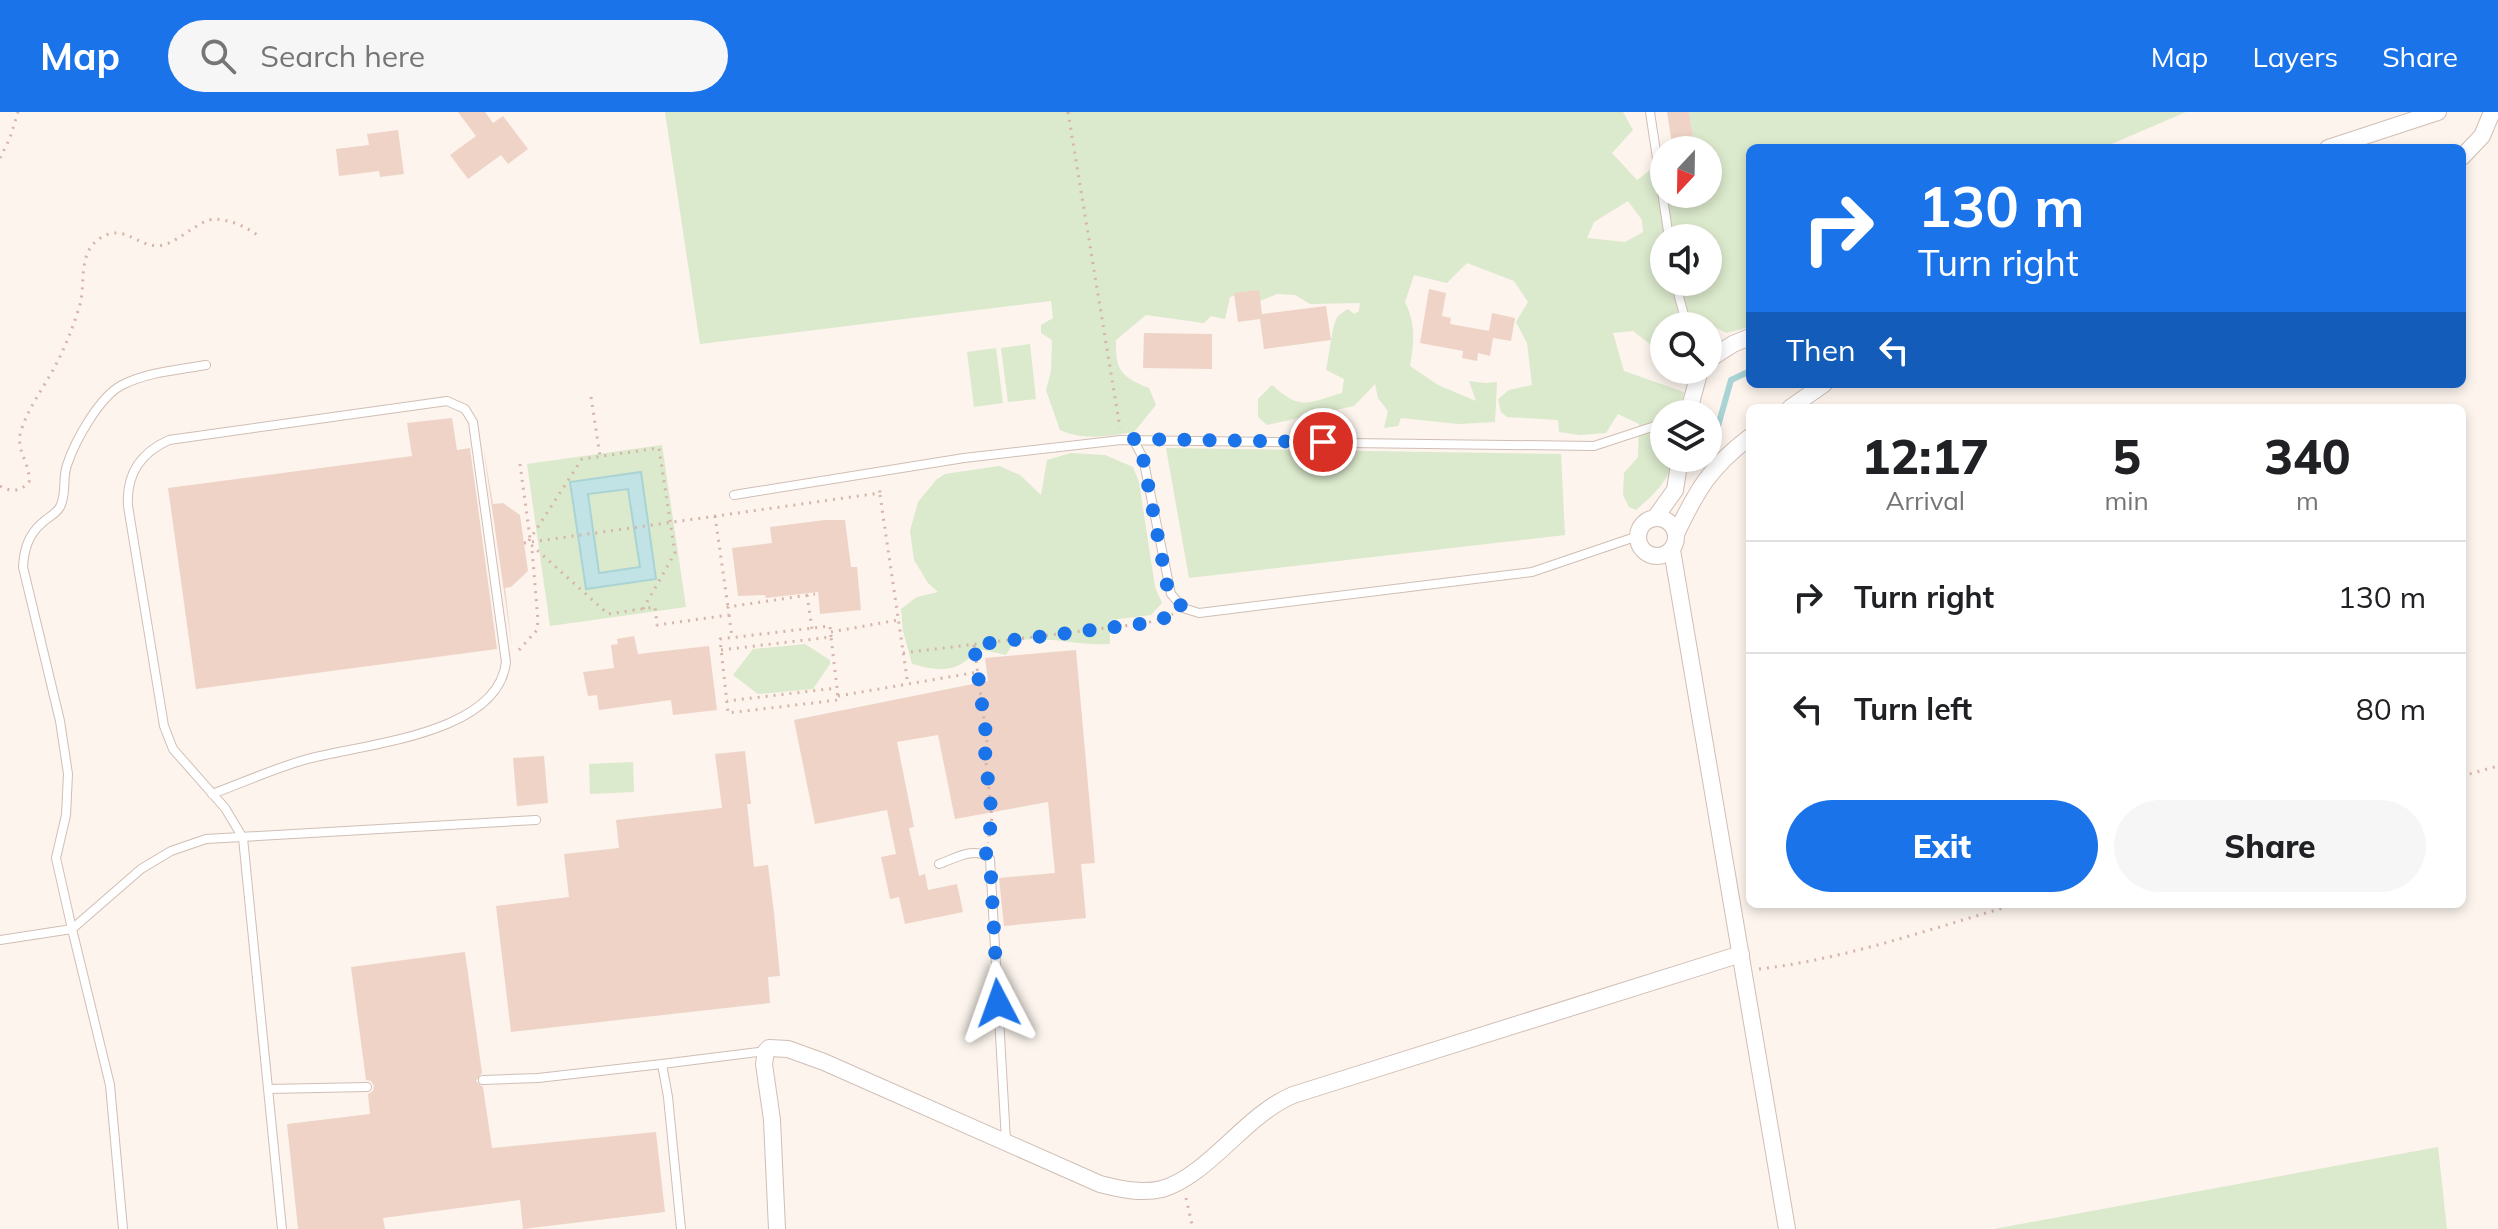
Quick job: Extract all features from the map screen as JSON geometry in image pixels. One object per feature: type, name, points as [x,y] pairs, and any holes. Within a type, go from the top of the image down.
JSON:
[{"type":"street","points":[[2340,144],[2438,112]]},
{"type":"street","points":[[2466,153],[2482,136],[2492,112]]},
{"type":"street","points":[[1722,351],[1746,339]]},
{"type":"street","points":[[1796,404],[1818,388]]},
{"type":"street","points":[[1746,440],[1713,469],[1695,496],[1674,542],[1666,555],[1650,556],[1643,551],[1638,536],[1640,528],[1655,518],[1672,525],[1674,542],[1742,963],[1787,1229]]},
{"type":"street","points":[[1655,518],[1675,490],[1678,472]]},
{"type":"street","points":[[777,1229],[772,1120],[764,1064],[766,1051],[775,1046],[824,1062],[1100,1184],[1124,1190],[1159,1189],[1180,1180],[1273,1103],[1293,1095],[1742,963]]},
{"type":"lane","points":[[1650,112],[1667,224]]},
{"type":"lane","points":[[123,1229],[110,1085],[56,858],[66,815],[68,774],[60,721],[23,567],[24,549],[42,523],[59,509],[64,497],[65,469],[77,441],[98,408],[118,387],[143,376],[206,365]]},
{"type":"lane","points":[[212,794],[304,760],[389,743],[432,730],[489,698],[501,683],[506,665],[473,422],[460,405],[447,401],[169,440],[147,453],[138,463],[129,484],[128,506],[164,726],[173,749],[212,794],[225,808],[243,838],[282,1229]]},
{"type":"lane","points":[[734,495],[964,458],[1133,439],[1594,446],[1650,428]]},
{"type":"lane","points":[[1133,439],[1143,458],[1167,585],[1183,608],[1191,612],[1207,613],[1532,572],[1638,536]]},
{"type":"lane","points":[[0,940],[72,929],[141,869],[171,851],[206,839],[536,820]]},
{"type":"lane","points":[[939,864],[967,854],[986,854],[990,859],[1006,1142]]},
{"type":"lane","points":[[483,1080],[538,1078],[766,1051]]},
{"type":"lane","points":[[662,1064],[681,1229]]},
{"type":"lane","points":[[268,1089],[367,1087]]},
{"type":"path","points":[[0,158],[18,112]]},
{"type":"path","points":[[1068,112],[1121,440]]},
{"type":"path","points":[[0,486],[10,491],[18,490],[29,482],[30,475],[21,452],[21,434],[69,338],[82,297],[84,263],[91,245],[108,233],[121,232],[144,244],[160,247],[212,220],[245,227],[257,235]]},
{"type":"path","points":[[591,397],[600,456]]},
{"type":"path","points":[[529,542],[582,459],[659,448],[675,553],[643,609]]},
{"type":"path","points":[[506,665],[537,630],[520,464]]},
{"type":"path","points":[[877,473],[908,685]]},
{"type":"path","points":[[529,542],[880,493]]},
{"type":"path","points":[[715,516],[732,638]]},
{"type":"path","points":[[529,542],[608,614],[655,607],[657,625],[729,615]]},
{"type":"path","points":[[728,607],[815,594]]},
{"type":"path","points":[[807,595],[812,629]]},
{"type":"path","points":[[903,653],[1147,623],[1168,617],[1183,608]]},
{"type":"path","points":[[721,650],[830,635],[898,620]]},
{"type":"path","points":[[830,626],[838,700],[728,713],[720,639],[812,629],[830,626]]},
{"type":"path","points":[[974,645],[988,749],[985,754],[992,817],[986,854]]},
{"type":"path","points":[[838,696],[978,672]]},
{"type":"path","points":[[727,701],[837,688]]},
{"type":"path","points":[[2466,775],[2498,766]]},
{"type":"path","points":[[1742,963],[1792,965],[1855,951],[2003,908]]},
{"type":"path","points":[[1180,1180],[1193,1229]]},
{"type":"green space","points":[[665,112],[1623,112],[1633,130],[1612,153],[1637,180],[1650,170],[1650,208],[1722,208],[1722,136],[1693,136],[1689,112],[2186,112],[2111,144],[1746,144],[1746,328],[1726,333],[1722,331],[1722,312],[1650,312],[1650,344],[1633,331],[1613,333],[1624,371],[1650,380],[1650,384],[1661,384],[1684,392],[1682,400],[1650,400],[1650,472],[1669,472],[1654,493],[1636,510],[1629,507],[1623,495],[1624,473],[1638,457],[1639,424],[1618,414],[1606,433],[1580,435],[1559,432],[1558,420],[1507,417],[1501,412],[1498,399],[1509,390],[1532,385],[1527,343],[1516,322],[1528,302],[1514,281],[1467,263],[1447,283],[1414,275],[1405,302],[1413,333],[1410,366],[1438,385],[1476,401],[1469,381],[1497,382],[1495,422],[1458,424],[1401,418],[1398,426],[1384,428],[1388,411],[1378,398],[1375,384],[1354,406],[1267,425],[1258,417],[1258,399],[1272,385],[1298,402],[1320,400],[1342,393],[1344,379],[1326,370],[1332,334],[1339,315],[1348,309],[1354,314],[1359,311],[1360,303],[1310,304],[1295,295],[1277,294],[1260,301],[1243,293],[1230,297],[1225,319],[1211,316],[1204,323],[1146,315],[1116,340],[1117,359],[1122,371],[1149,388],[1156,405],[1134,432],[1078,436],[1060,430],[1046,390],[1051,371],[1052,340],[1041,333],[1041,325],[1053,318],[1051,301],[700,344]],"holes":[[[1628,201],[1642,220],[1643,232],[1625,242],[1587,238],[1594,222]]]},
{"type":"green space","points":[[1030,344],[1036,399],[1008,402],[1001,348]]},
{"type":"green space","points":[[996,348],[1003,403],[974,407],[967,352]]},
{"type":"green space","points":[[662,445],[686,607],[550,626],[527,464]]},
{"type":"green space","points":[[1166,448],[1561,454],[1565,535],[1189,578]]},
{"type":"green space","points":[[1071,453],[1105,455],[1133,467],[1139,482],[1155,587],[1162,603],[1151,615],[1110,620],[1110,644],[1027,639],[1015,641],[1006,655],[979,649],[963,663],[948,668],[912,664],[901,609],[917,597],[938,592],[928,583],[914,560],[910,531],[918,502],[945,474],[999,466],[1020,475],[1041,495],[1047,460]]},
{"type":"green space","points":[[805,644],[830,660],[813,689],[758,694],[733,675],[753,649]]},
{"type":"green space","points":[[633,762],[634,792],[590,794],[589,764]]},
{"type":"green space","points":[[2438,1147],[2447,1229],[1994,1229]]},
{"type":"water","points":[[641,472],[656,579],[586,589],[570,482]],"holes":[[[628,489],[640,567],[599,573],[588,494]]]},
{"type":"building","points":[[458,112],[485,112],[493,123],[503,116],[528,149],[508,164],[501,155],[468,179],[450,155],[476,136]]},
{"type":"building","points":[[1667,112],[1689,112],[1693,136],[1671,136]]},
{"type":"building","points":[[398,130],[404,174],[380,177],[379,171],[339,176],[336,149],[369,145],[367,134]]},
{"type":"building","points":[[1429,289],[1446,293],[1442,316],[1451,318],[1450,324],[1489,331],[1492,313],[1515,318],[1511,341],[1493,338],[1490,356],[1478,353],[1477,361],[1462,358],[1463,351],[1420,343]]},
{"type":"building","points":[[1259,290],[1262,314],[1326,306],[1331,340],[1264,349],[1260,319],[1238,322],[1234,293]]},
{"type":"building","points":[[1144,333],[1212,334],[1212,369],[1143,368]]},
{"type":"building","points":[[452,418],[457,450],[470,448],[497,649],[196,689],[168,488],[412,456],[407,423]]},
{"type":"building","points":[[483,446],[493,504],[503,503],[520,515],[528,571],[511,587],[505,588],[512,647]]},
{"type":"building","points":[[845,520],[851,567],[857,567],[861,610],[820,614],[818,592],[766,598],[765,595],[738,596],[732,548],[772,543],[770,527]]},
{"type":"building","points":[[634,636],[638,654],[709,646],[717,710],[673,715],[671,700],[599,710],[597,695],[588,696],[583,672],[614,668],[611,645],[618,644],[617,639]]},
{"type":"building","points":[[1076,650],[1095,863],[1081,864],[1086,918],[1004,926],[999,878],[1055,873],[1048,802],[955,819],[938,735],[897,742],[914,827],[909,828],[919,876],[925,874],[928,890],[957,884],[963,912],[905,924],[899,897],[890,899],[881,857],[896,854],[887,810],[815,824],[794,720],[988,681],[985,658]]},
{"type":"building","points":[[745,751],[754,867],[768,865],[774,913],[780,976],[768,977],[770,1003],[511,1032],[496,906],[569,897],[564,854],[619,848],[616,820],[722,808],[715,754]]},
{"type":"building","points":[[544,756],[548,803],[517,806],[513,758]]},
{"type":"building","points":[[465,952],[482,1073],[476,1081],[483,1087],[492,1148],[656,1132],[665,1212],[523,1229],[520,1200],[383,1218],[385,1229],[298,1229],[287,1124],[370,1114],[368,1094],[374,1086],[366,1080],[351,967]]},
{"type":"waterway","points":[[1722,412],[1731,380],[1746,373]]},
{"type":"route","points":[[998,1003],[990,859],[986,854],[992,817],[985,754],[988,749],[974,645],[1147,623],[1168,617],[1183,608],[1167,585],[1143,458],[1133,439],[1323,442]]}]
